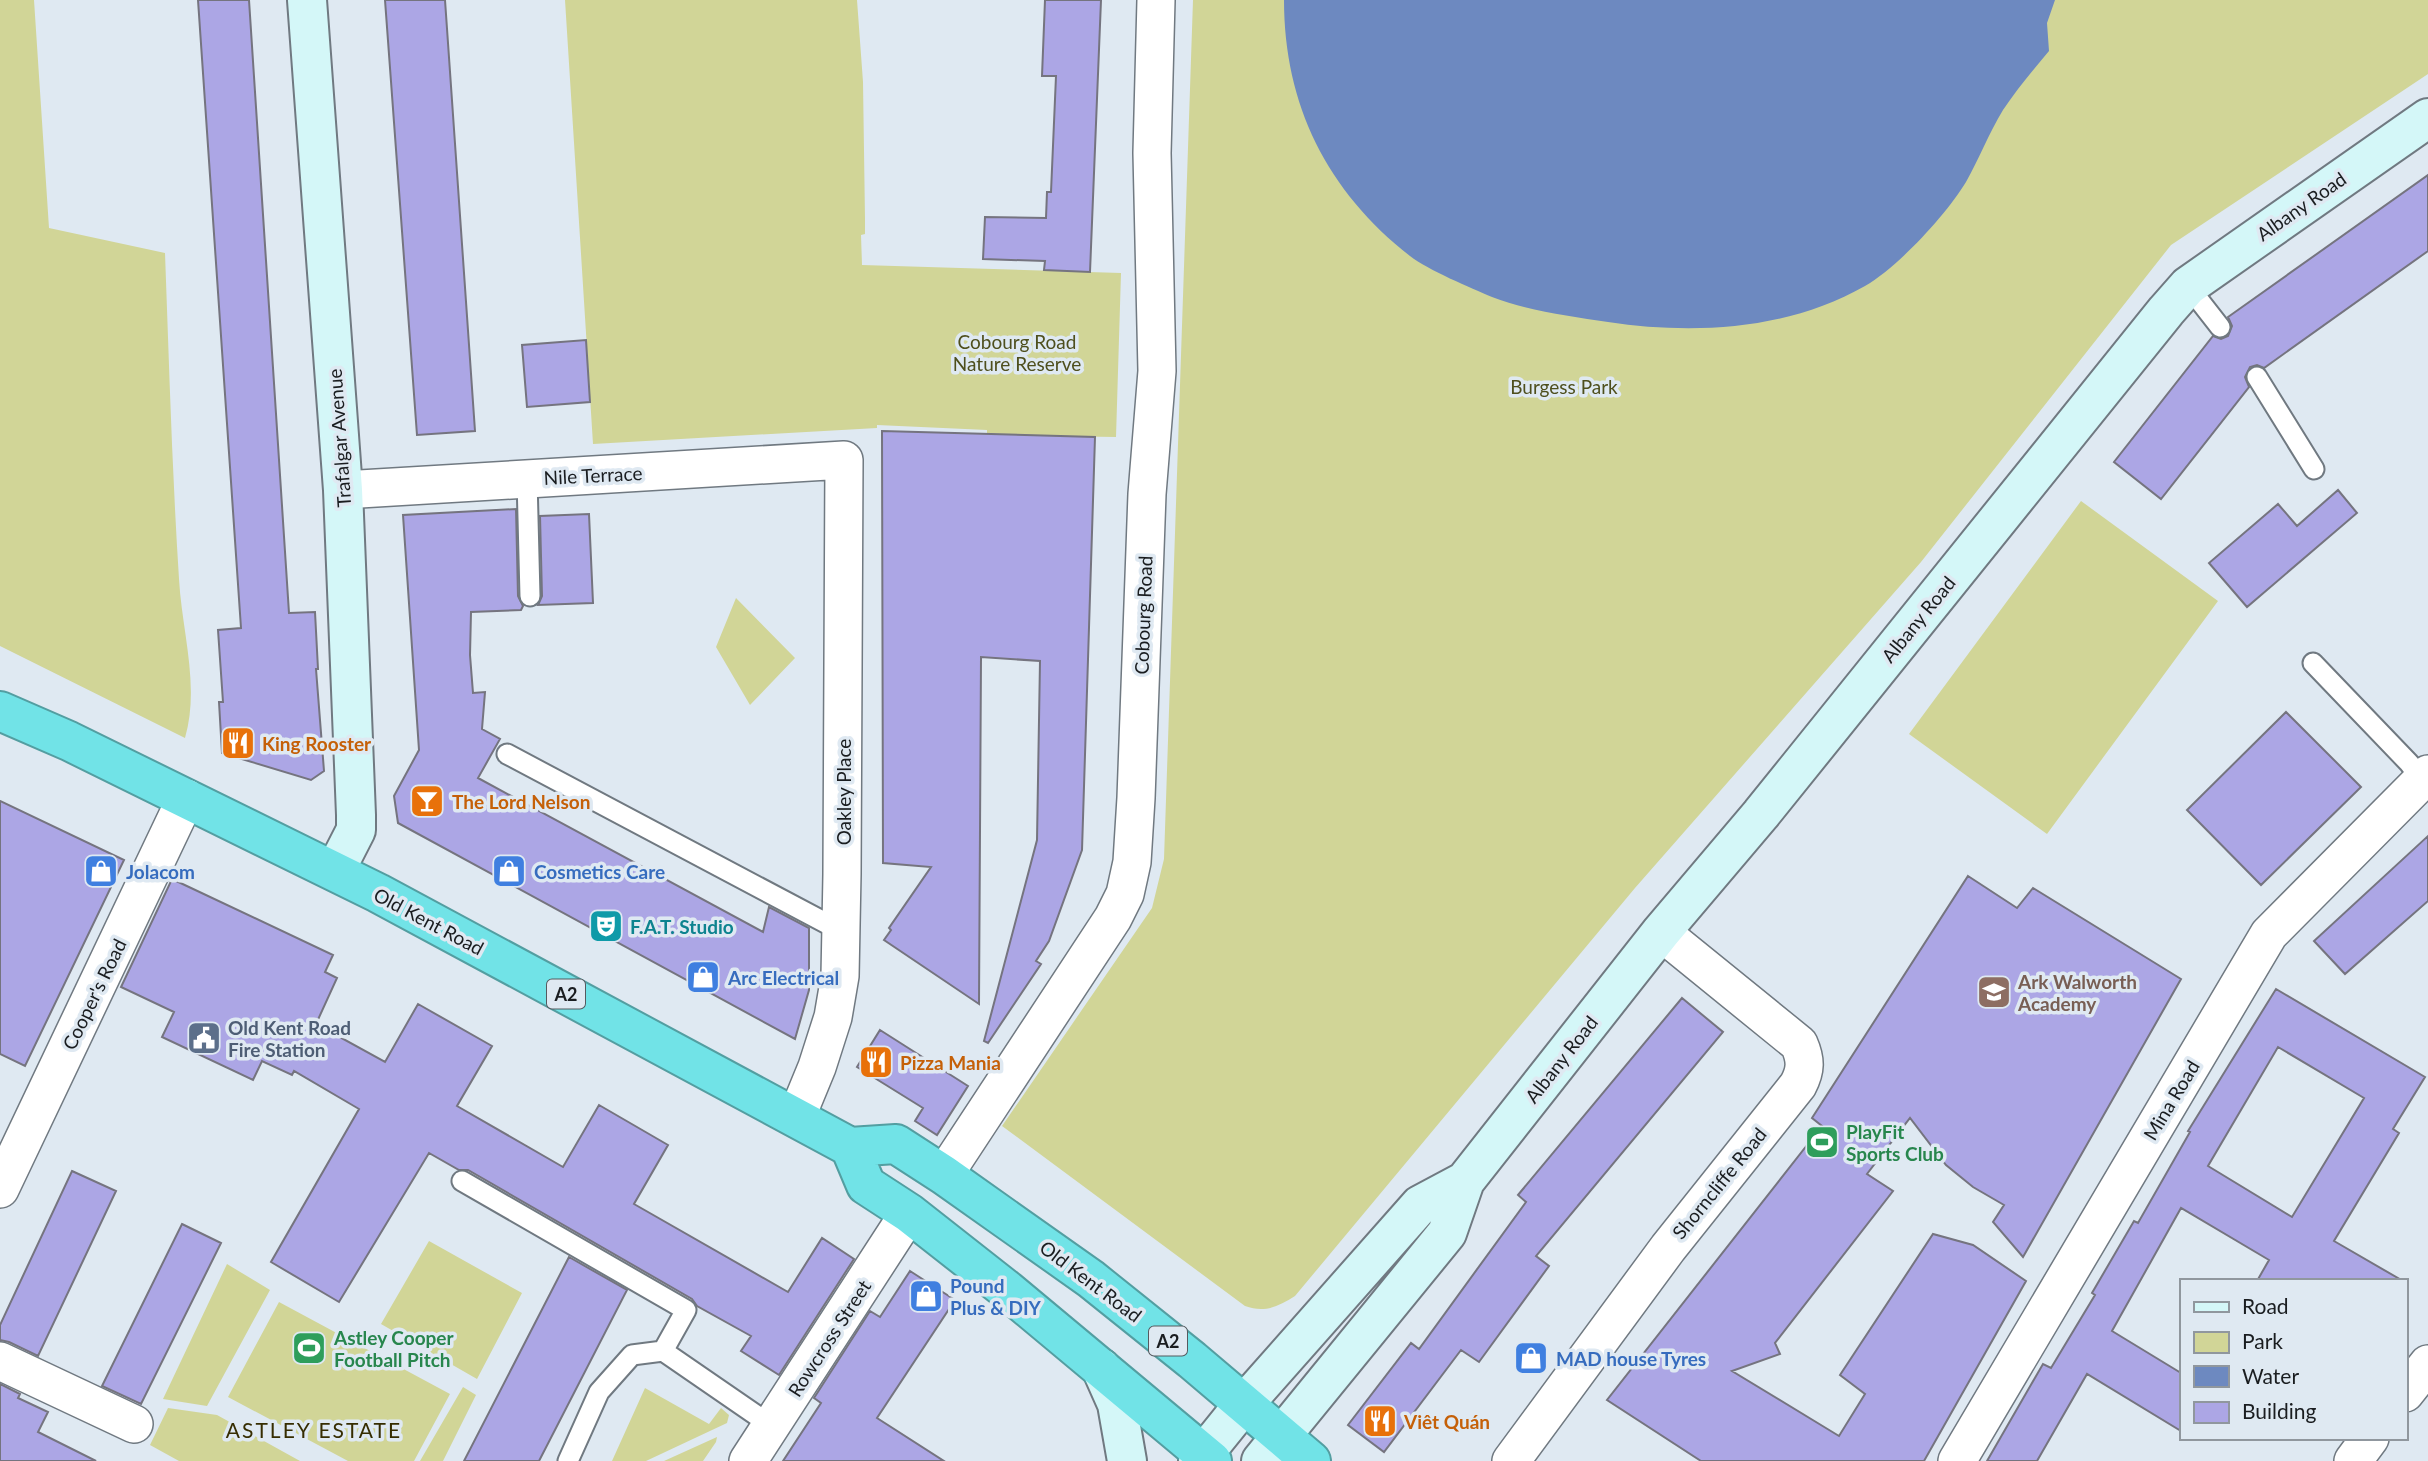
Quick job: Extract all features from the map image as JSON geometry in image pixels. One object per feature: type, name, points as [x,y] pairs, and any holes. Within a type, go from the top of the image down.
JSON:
[{"type":"highway","name":"Old Kent Road","points":[[0,711],[69,741],[335,871],[850,1147],[896,1144],[1091,1279],[1244,1404],[1271,1449],[1311,1461]]},
{"type":"highway","points":[[850,1147],[866,1185],[909,1213],[1007,1290],[1205,1459]]},
{"type":"main road","name":"Trafalgar Avenue","points":[[307,0],[342,491],[356,830],[335,871]]},
{"type":"main road","name":"Albany Road","points":[[1271,1449],[1447,1233],[1465,1181],[1661,932],[1769,803],[2188,286],[2428,118]]},
{"type":"main road","name":"Albany Road","points":[[1205,1459],[1244,1404],[1420,1205],[1465,1181]]},
{"type":"main road","points":[[1101,1368],[1117,1404],[1127,1461]]},
{"type":"street","name":"Cobourg Road","points":[[944,1175],[1113,918],[1125,894],[1132,862],[1147,494],[1157,371],[1152,153],[1156,0]]},
{"type":"street","name":"Nile Terrace","points":[[342,491],[844,460]]},
{"type":"street","name":"Oakley Place","points":[[796,1118],[817,1067],[833,1017],[839,976],[844,460]]},
{"type":"street","name":"Mina Road","points":[[1957,1461],[2269,934],[2425,777]]},
{"type":"street","name":"Cooper's Road","points":[[0,1189],[12,1134],[186,798]]},
{"type":"street","name":"Shorncliffe Road","points":[[1511,1461],[1668,1248],[1798,1085],[1804,1073],[1805,1057],[1799,1044],[1661,932]]},
{"type":"street","name":"Rowcross Street","points":[[748,1461],[909,1213]]},
{"type":"street","points":[[0,1361],[134,1424]]},
{"type":"street","points":[[2353,1461],[2369,1440]]},
{"type":"lane","points":[[2188,286],[2220,327]]},
{"type":"lane","points":[[2257,377],[2314,469]]},
{"type":"lane","points":[[527,479],[530,596]]},
{"type":"lane","points":[[2313,663],[2425,777]]},
{"type":"lane","points":[[507,754],[841,931]]},
{"type":"lane","points":[[462,1181],[686,1310],[663,1351]]},
{"type":"lane","points":[[568,1461],[599,1392],[632,1355],[663,1351],[772,1426]]},
{"type":"green space","points":[[0,0],[34,0],[49,228],[165,253],[177,538],[191,699],[185,738],[0,646]]},
{"type":"green space","name":"Cobourg Road Nature Reserve","points":[[565,0],[857,0],[863,82],[865,234],[861,235],[862,265],[1121,273],[1116,437],[987,435],[987,430],[877,425],[877,428],[593,444]]},
{"type":"green space","name":"Burgess Park","points":[[1193,0],[2428,0],[2428,74],[2171,245],[1921,562],[1635,888],[1295,1296],[1265,1309],[1245,1306],[1002,1126],[1152,908],[1164,859]]},
{"type":"green space","points":[[2081,501],[2218,601],[2047,834],[1909,734]]},
{"type":"green space","points":[[736,598],[795,658],[750,705],[716,647]]},
{"type":"green space","points":[[429,1241],[522,1293],[477,1379],[381,1324]]},
{"type":"green space","points":[[227,1264],[270,1290],[207,1406],[163,1399]]},
{"type":"green space","name":"Astley Cooper Football Pitch","points":[[279,1302],[450,1394],[414,1461],[348,1461],[228,1397]]},
{"type":"green space","points":[[463,1387],[476,1395],[443,1461],[420,1461]]},
{"type":"green space","points":[[645,1388],[709,1424],[721,1408],[729,1415],[727,1423],[646,1461],[612,1461]]},
{"type":"green space","points":[[168,1408],[217,1415],[300,1461],[179,1461],[150,1445]]},
{"type":"green space","points":[[717,1437],[703,1461],[664,1461]]},
{"type":"water","points":[[1284,0],[2055,0],[2047,23],[2049,51],[2003,110],[1957,195],[1934,224],[1892,266],[1865,286],[1804,312],[1740,325],[1674,328],[1608,322],[1520,306],[1462,284],[1410,256],[1381,231],[1355,203],[1316,143],[1302,110],[1292,75]]},
{"type":"building","points":[[198,0],[249,0],[289,613],[315,612],[316,669],[324,771],[311,780],[222,753],[219,702],[223,702],[218,630],[241,628]]},
{"type":"building","points":[[385,0],[445,0],[475,431],[417,435]]},
{"type":"building","points":[[1045,0],[1101,0],[1090,272],[1044,270],[1045,261],[983,259],[985,217],[1046,218],[1047,192],[1051,192],[1056,76],[1042,76]]},
{"type":"building","points":[[2428,175],[2428,251],[2264,368],[2257,365],[2250,367],[2245,377],[2249,387],[2161,499],[2114,462],[2213,336],[2221,339],[2228,336],[2232,326],[2228,317]]},
{"type":"building","points":[[586,340],[590,402],[527,407],[522,345]]},
{"type":"building","points":[[882,431],[1095,437],[1082,850],[1049,941],[1036,961],[1041,964],[988,1043],[984,1041],[1037,840],[1040,661],[981,657],[979,1004],[884,940],[891,930],[889,928],[931,867],[883,863]]},
{"type":"building","points":[[2338,490],[2357,513],[2247,607],[2209,563],[2278,504],[2297,526]]},
{"type":"building","points":[[516,509],[518,596],[523,606],[521,610],[471,612],[473,693],[485,692],[482,729],[500,739],[478,778],[763,932],[769,907],[809,928],[809,990],[795,1039],[398,823],[394,796],[419,750],[403,515]]},
{"type":"building","points":[[589,514],[593,603],[538,605],[542,596],[540,516]]},
{"type":"building","points":[[2286,712],[2361,787],[2261,885],[2187,810]]},
{"type":"building","points":[[0,801],[124,860],[25,1066],[0,1054]]},
{"type":"building","points":[[2428,836],[2428,901],[2345,974],[2314,941]]},
{"type":"building","points":[[1968,876],[2017,908],[2033,888],[2181,979],[2023,1257],[1993,1222],[2004,1205],[1973,1187],[1946,1165],[1910,1118],[1867,1174],[1893,1191],[1775,1343],[1780,1354],[1732,1371],[1839,1436],[1865,1394],[1840,1375],[1933,1234],[1973,1245],[2026,1281],[1924,1461],[1701,1461],[1607,1400],[1822,1126],[1812,1118]]},
{"type":"building","points":[[172,879],[333,955],[325,972],[337,978],[316,1024],[385,1062],[418,1004],[492,1046],[457,1106],[563,1167],[599,1105],[668,1145],[634,1204],[788,1292],[822,1238],[854,1259],[779,1375],[741,1351],[751,1336],[468,1170],[459,1170],[429,1153],[339,1302],[271,1262],[359,1109],[294,1071],[292,1075],[262,1061],[253,1080],[162,1037],[174,1012],[121,987]]},
{"type":"building","points":[[2276,989],[2425,1077],[2393,1129],[2399,1133],[2334,1241],[2400,1279],[2258,1279],[2269,1260],[2181,1208],[2112,1331],[2180,1372],[2180,1430],[2087,1374],[2037,1461],[1987,1461],[2043,1364],[2051,1368],[2095,1295],[2092,1293],[2134,1221],[2138,1223],[2190,1132],[2188,1131]],"holes":[[[2278,1047],[2364,1098],[2292,1217],[2208,1166]]]},
{"type":"building","points":[[1682,998],[1723,1032],[1536,1256],[1549,1266],[1479,1362],[1461,1350],[1384,1452],[1348,1425],[1411,1343],[1419,1349],[1526,1202],[1518,1195]]},
{"type":"building","points":[[880,1030],[968,1086],[937,1135],[915,1121],[923,1108],[857,1067]]},
{"type":"building","points":[[72,1171],[116,1191],[38,1356],[0,1340],[0,1325]]},
{"type":"building","points":[[182,1224],[221,1243],[141,1404],[102,1386]]},
{"type":"building","points":[[569,1257],[627,1290],[539,1461],[464,1461]]},
{"type":"building","points":[[910,1271],[955,1300],[877,1418],[944,1461],[783,1461],[821,1403],[814,1398],[870,1311],[880,1317]]},
{"type":"building","points":[[0,1384],[20,1394],[18,1398],[48,1412],[38,1432],[96,1461],[0,1461]]},
{"type":"place","name":"King Rooster","points":[[238,743]]},
{"type":"place","name":"The Lord Nelson","points":[[427,801]]},
{"type":"place","name":"Jolacom","points":[[101,871]]},
{"type":"place","name":"Cosmetics Care","points":[[509,871]]},
{"type":"place","name":"F.A.T. Studio","points":[[606,926]]},
{"type":"place","name":"Arc Electrical","points":[[703,977]]},
{"type":"place","name":"Ark Walworth Academy","points":[[1994,992]]},
{"type":"place","name":"Old Kent Road Fire Station","points":[[204,1038]]},
{"type":"place","name":"Pizza Mania","points":[[876,1062]]},
{"type":"place","name":"PlayFit Sports Club","points":[[1822,1142]]},
{"type":"place","name":"Pound Plus & DIY","points":[[926,1296]]},
{"type":"place","name":"Astley Cooper Football Pitch","points":[[309,1348]]},
{"type":"place","name":"MAD house Tyres","points":[[1531,1358]]},
{"type":"place","name":"Viêt Quán","points":[[1380,1421]]},
{"type":"district","name":"ASTLEY ESTATE","points":[[314,1429]]}]
